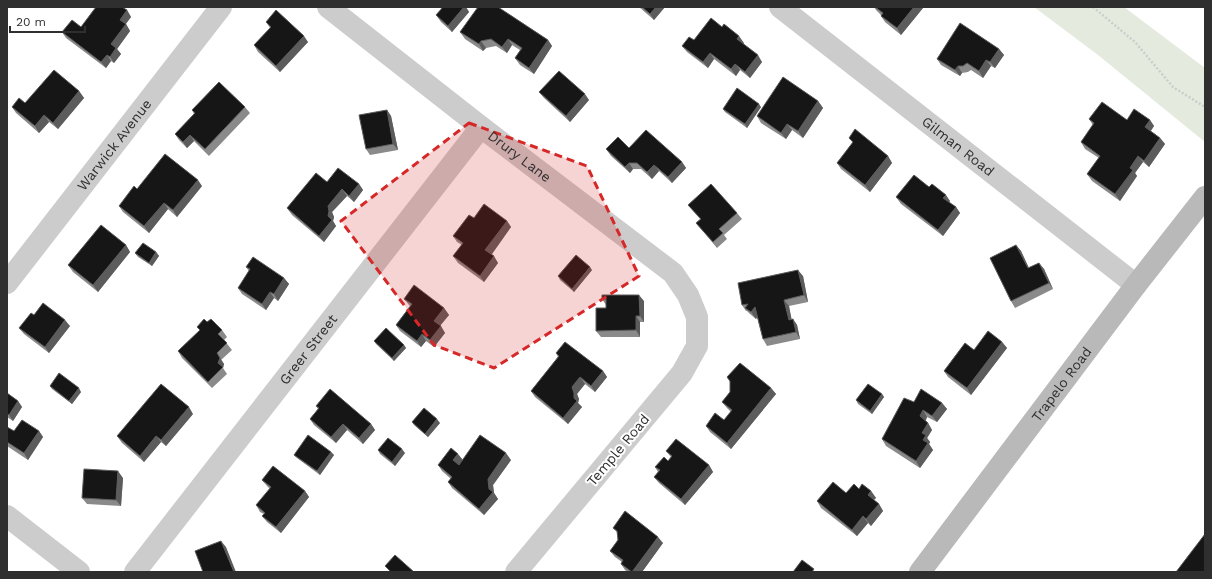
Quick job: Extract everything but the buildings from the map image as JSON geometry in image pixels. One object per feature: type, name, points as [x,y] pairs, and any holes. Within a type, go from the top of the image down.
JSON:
[{"type":"main road","name":"Trapelo Road","points":[[920,572],[1136,285],[1205,197]]},
{"type":"street","name":"Warwick Avenue","points":[[7,283],[221,7]]},
{"type":"street","name":"Drury Lane","points":[[328,7],[481,127],[673,273],[688,295],[697,317]]},
{"type":"street","name":"Gilman Road","points":[[780,7],[1136,285]]},
{"type":"street","name":"Greer Street","points":[[135,572],[481,127]]},
{"type":"street","name":"Temple Road","points":[[516,572],[682,373],[697,346],[697,317]]},
{"type":"street","points":[[7,516],[79,572]]},
{"type":"path","points":[[1093,7],[1135,42],[1173,87],[1205,108]]},
{"type":"highlighted area","points":[[469,123],[587,166],[639,276],[494,368],[434,345],[341,221]]},
{"type":"shaded area","points":[[1034,7],[1124,7],[1205,68],[1205,142],[1098,55]]}]
